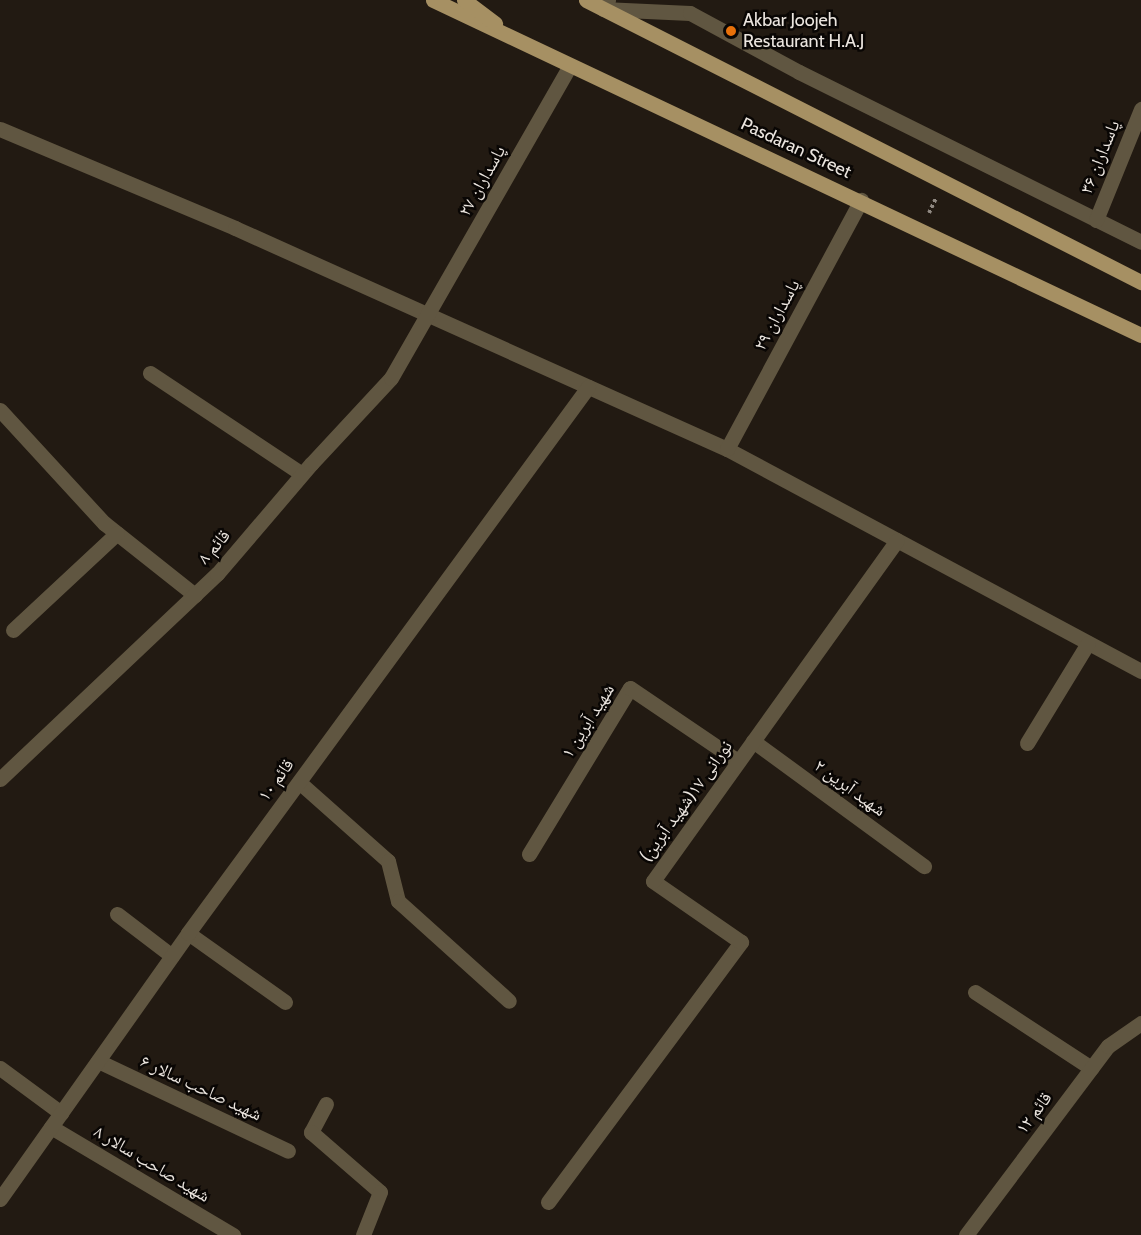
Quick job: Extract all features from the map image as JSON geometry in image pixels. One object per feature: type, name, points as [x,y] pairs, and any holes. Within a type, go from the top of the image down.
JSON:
[{"type":"main road","name":"Pasdaran Street","points":[[433,0],[861,200],[1141,335]]},
{"type":"main road","points":[[464,0],[519,41]]},
{"type":"main road","name":"Pasdaran Street","points":[[586,0],[605,4],[1141,282]]},
{"type":"street","points":[[605,4],[690,13],[799,72],[1141,242]]},
{"type":"street","name":"پاسداران ۲۷","points":[[429,315],[570,66]]},
{"type":"street","name":"پاسداران ۳۶","points":[[1096,220],[1141,109]]},
{"type":"street","points":[[0,129],[429,315],[727,449],[1141,671]]},
{"type":"street","name":"پاسداران ۲۹","points":[[727,449],[861,200]]},
{"type":"street","name":"قائم ۸","points":[[0,779],[195,595],[391,378],[429,315]]},
{"type":"street","points":[[150,373],[302,474]]},
{"type":"street","name":"قائم ۱۰","points":[[0,1199],[188,933],[588,387]]},
{"type":"street","points":[[0,410],[117,533],[195,595]]},
{"type":"street","points":[[13,630],[117,533]]},
{"type":"street","name":"نورانی ۱۷(شهید آبرین)","points":[[548,1202],[741,942],[653,881],[897,540]]},
{"type":"street","points":[[1027,743],[1088,643]]},
{"type":"street","name":"شهید آبرین ۱","points":[[530,854],[630,688],[738,761]]},
{"type":"street","name":"شهید آبرین ۲","points":[[753,741],[924,866]]},
{"type":"street","points":[[299,782],[388,861],[398,902],[508,1002]]},
{"type":"street","points":[[117,914],[172,956]]},
{"type":"street","points":[[188,933],[285,1002]]},
{"type":"street","points":[[975,992],[1091,1068]]},
{"type":"street","name":"قائم ۱۲","points":[[966,1235],[1108,1046],[1141,1023]]},
{"type":"street","name":"شهید صاحب سالار ۶","points":[[98,1061],[288,1151]]},
{"type":"street","points":[[0,1068],[61,1113]]},
{"type":"street","points":[[326,1104],[310,1132],[380,1192],[363,1235]]},
{"type":"street","name":"شهید صاحب سالار ۸","points":[[51,1126],[233,1235]]},
{"type":"place","name":"Akbar Joojeh Restaurant H.A.J","points":[[731,31]]}]
